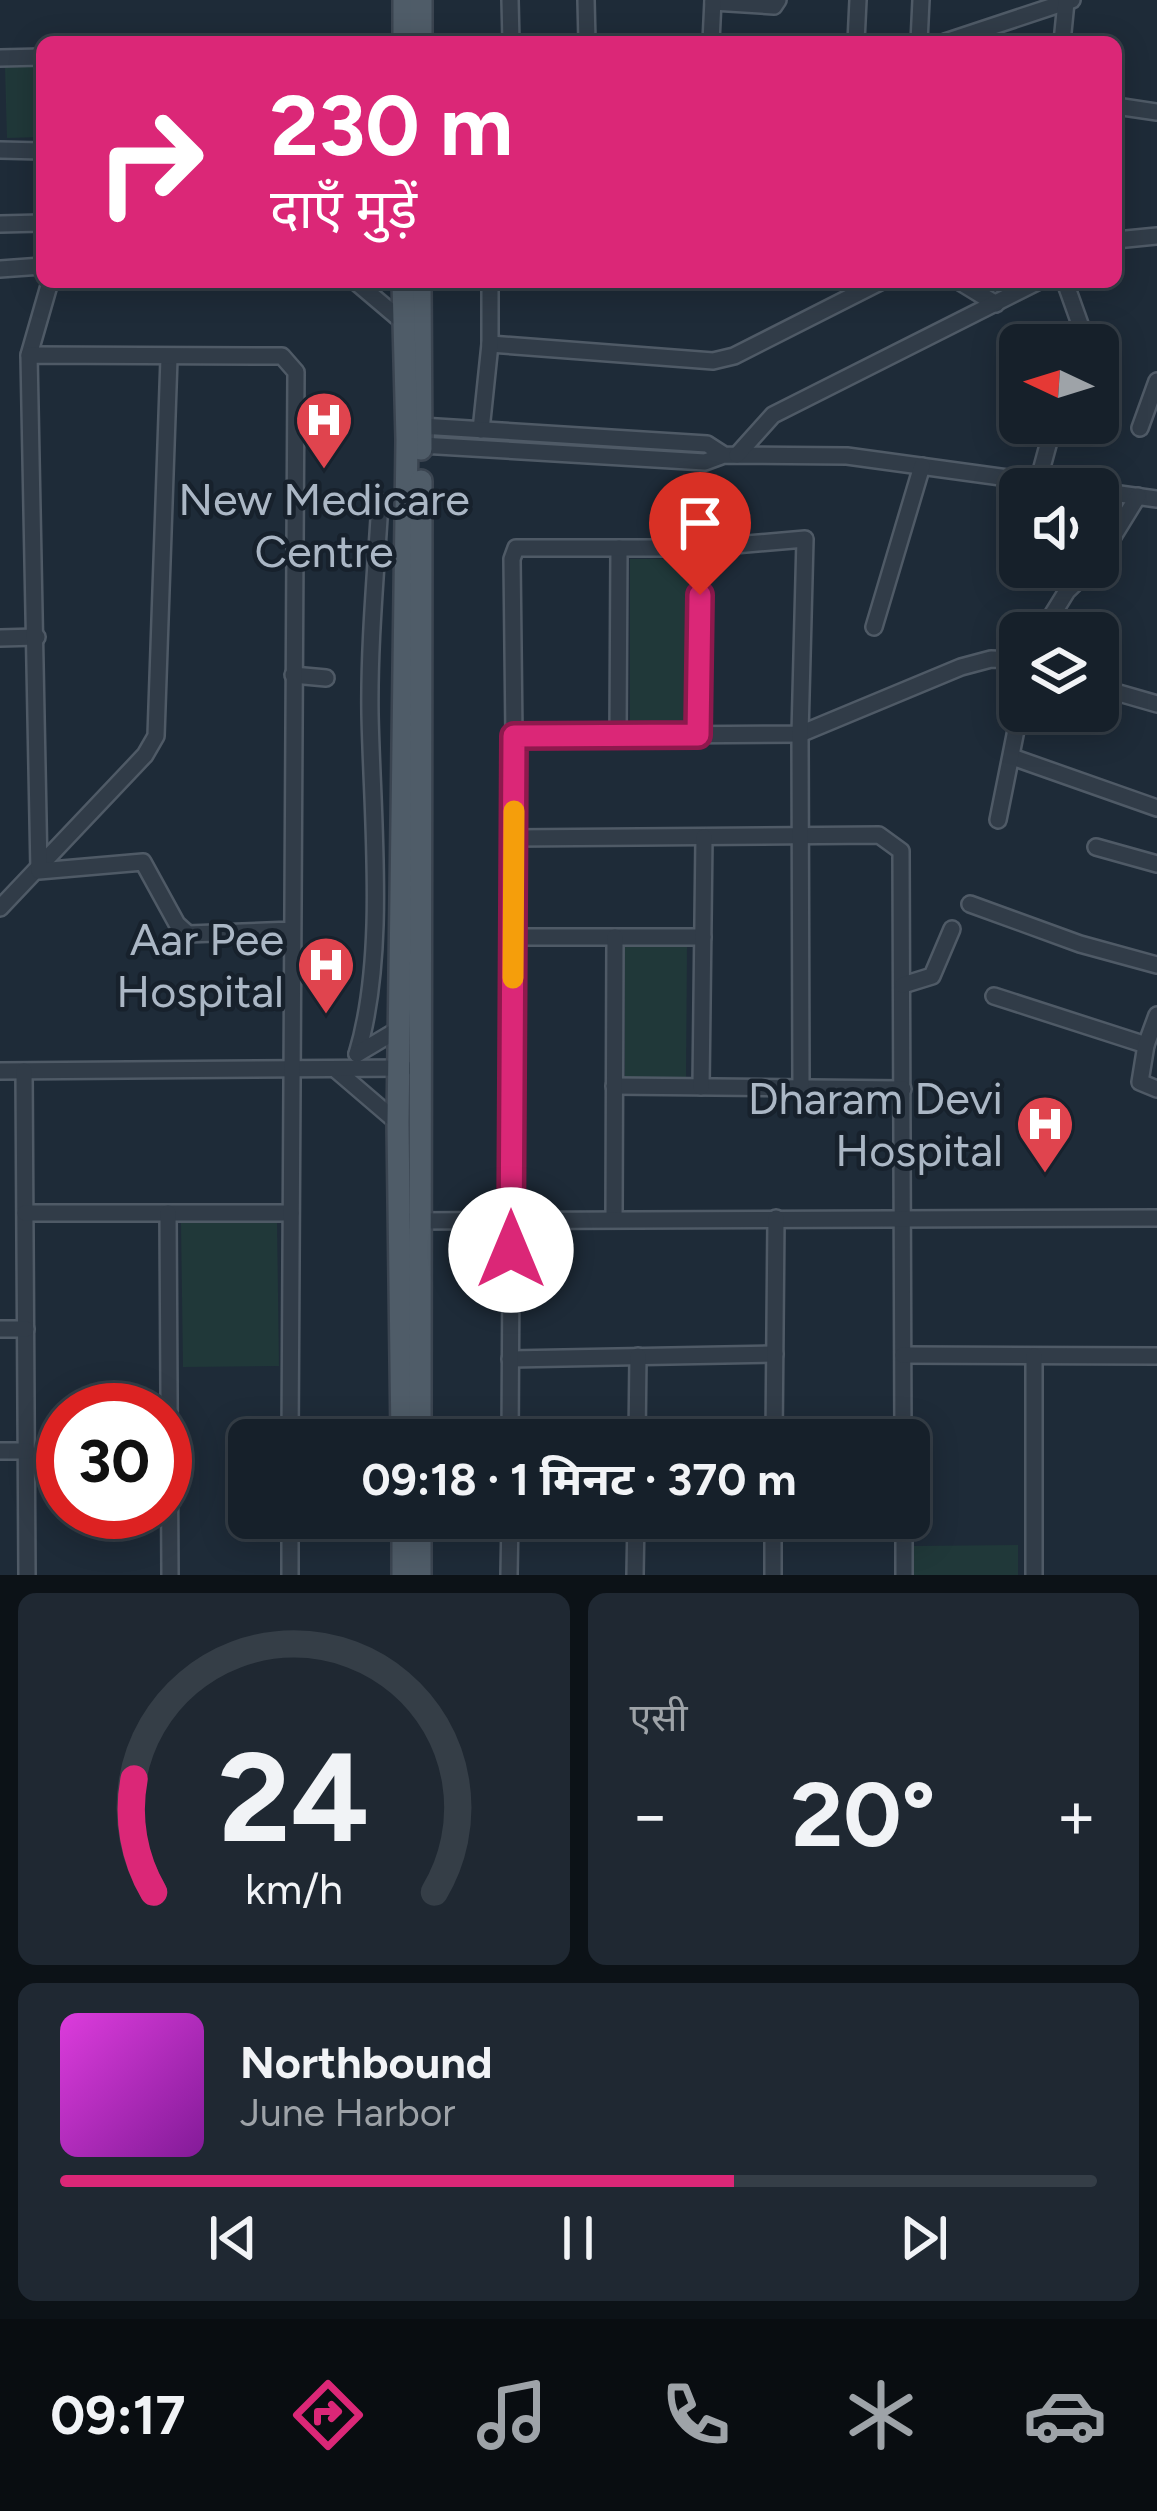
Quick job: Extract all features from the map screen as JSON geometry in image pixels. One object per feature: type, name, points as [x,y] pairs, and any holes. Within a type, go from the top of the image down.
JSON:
[{"type":"main road","points":[[404,0],[404,36]]},
{"type":"main road","points":[[421,0],[421,36]]},
{"type":"main road","points":[[403,288],[402,321],[416,435],[409,1221],[403,1419]]},
{"type":"main road","points":[[419,1419],[409,1221],[398,1123],[409,1068],[399,1029],[420,288]]},
{"type":"main road","points":[[403,1539],[404,1575]]},
{"type":"main road","points":[[420,1539],[420,1575]]},
{"type":"street","points":[[510,0],[511,36]]},
{"type":"street","points":[[586,0],[587,36]]},
{"type":"street","points":[[711,36],[713,1],[773,6],[778,0]]},
{"type":"street","points":[[856,36],[858,0]]},
{"type":"street","points":[[919,36],[921,0]]},
{"type":"street","points":[[963,36],[1069,1],[1063,36]]},
{"type":"street","points":[[0,58],[36,58]]},
{"type":"street","points":[[1122,107],[1157,112]]},
{"type":"street","points":[[0,150],[36,151]]},
{"type":"street","points":[[0,224],[36,224]]},
{"type":"street","points":[[1122,239],[1157,236]]},
{"type":"street","points":[[0,269],[36,266]]},
{"type":"street","points":[[39,871],[29,355],[48,288]]},
{"type":"street","points":[[363,288],[402,321]]},
{"type":"street","points":[[481,430],[490,288]]},
{"type":"street","points":[[490,344],[713,361],[734,356],[868,288]]},
{"type":"street","points":[[970,288],[996,304]]},
{"type":"street","points":[[731,455],[773,416],[1026,288]]},
{"type":"street","points":[[1067,288],[1080,324]]},
{"type":"street","points":[[29,355],[282,356],[296,372],[290,1419]]},
{"type":"street","points":[[0,908],[146,755],[155,736],[169,358]]},
{"type":"street","points":[[1140,428],[1157,381]]},
{"type":"street","points":[[416,435],[481,430],[707,444],[731,455]]},
{"type":"street","points":[[416,435],[705,462],[731,455],[847,456],[999,477]]},
{"type":"street","points":[[874,627],[922,466]]},
{"type":"street","points":[[1119,493],[1157,499]]},
{"type":"street","points":[[1119,526],[1138,496]]},
{"type":"street","points":[[357,1054],[370,990],[370,676],[380,502]]},
{"type":"street","points":[[510,1419],[512,559],[516,548],[700,548],[805,539],[801,1088]]},
{"type":"street","points":[[617,735],[619,548]]},
{"type":"street","points":[[698,735],[700,548]]},
{"type":"street","points":[[0,638],[37,637]]},
{"type":"street","points":[[514,736],[800,734],[961,667],[999,658]]},
{"type":"street","points":[[293,676],[326,678]]},
{"type":"street","points":[[1119,693],[1157,704]]},
{"type":"street","points":[[998,820],[1016,732]]},
{"type":"street","points":[[1012,757],[1157,808]]},
{"type":"street","points":[[514,838],[879,835],[901,850],[903,1419]]},
{"type":"street","points":[[701,1087],[704,838]]},
{"type":"street","points":[[1096,847],[1157,864]]},
{"type":"street","points":[[39,871],[143,862],[177,924],[188,934],[292,930]]},
{"type":"street","points":[[970,904],[1080,944],[1157,965]]},
{"type":"street","points":[[903,985],[932,976],[952,929]]},
{"type":"street","points":[[614,1219],[615,937]]},
{"type":"street","points":[[513,938],[703,937]]},
{"type":"street","points":[[994,995],[1146,1045]]},
{"type":"street","points":[[1157,1015],[1140,1082],[1157,1089]]},
{"type":"street","points":[[334,1069],[399,1029]]},
{"type":"street","points":[[0,1071],[409,1068]]},
{"type":"street","points":[[334,1069],[398,1123]]},
{"type":"street","points":[[24,1071],[27,1575]]},
{"type":"street","points":[[614,1086],[903,1089]]},
{"type":"street","points":[[25,1213],[291,1213]]},
{"type":"street","points":[[168,1213],[170,1575]]},
{"type":"street","points":[[774,1419],[776,1218]]},
{"type":"street","points":[[409,1221],[1157,1218]]},
{"type":"street","points":[[0,1329],[26,1329]]},
{"type":"street","points":[[510,1359],[775,1354]]},
{"type":"street","points":[[903,1355],[1157,1356]]},
{"type":"street","points":[[637,1419],[638,1356]]},
{"type":"street","points":[[1034,1356],[1034,1575]]},
{"type":"street","points":[[0,1451],[26,1451]]},
{"type":"street","points":[[290,1539],[290,1575]]},
{"type":"street","points":[[509,1575],[510,1539]]},
{"type":"street","points":[[634,1575],[635,1539]]},
{"type":"street","points":[[773,1539],[773,1575]]},
{"type":"street","points":[[904,1539],[904,1575]]},
{"type":"green space","points":[[5,67],[36,67],[36,137],[7,138]]},
{"type":"green space","points":[[630,559],[689,559],[688,721],[630,721]]},
{"type":"green space","points":[[625,945],[687,945],[686,1077],[625,1077]]},
{"type":"green space","points":[[277,1222],[279,1366],[183,1367],[181,1223]]},
{"type":"green space","points":[[1018,1545],[1018,1575],[914,1575],[914,1546]]},
{"type":"slow traffic","points":[[513,978],[514,811]]},
{"type":"place","name":"New Medicare Centre","points":[[324,471]]},
{"type":"place","name":"Aar Pee Hospital","points":[[326,1016]]},
{"type":"place","name":"Dharam Devi Hospital","points":[[1045,1175]]},
{"type":"route","points":[[511,1250],[514,736],[698,735],[700,595]]}]
